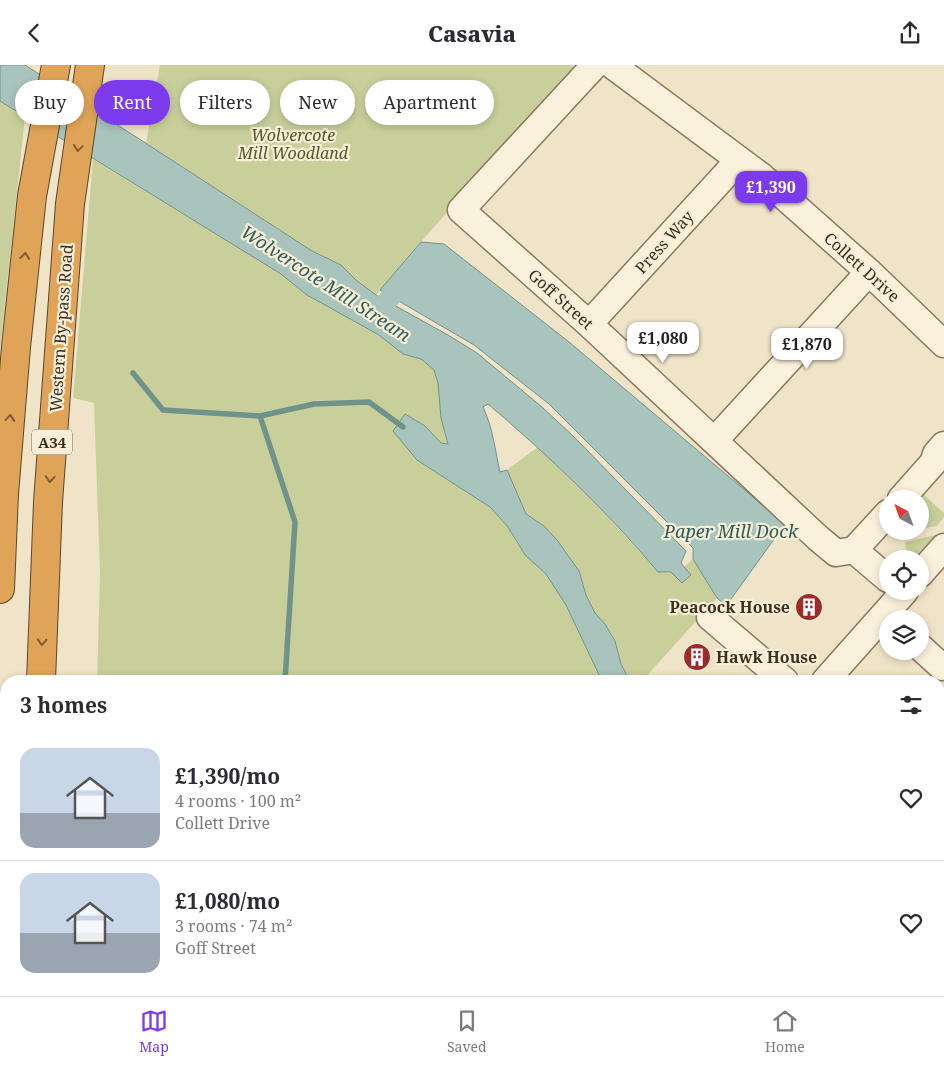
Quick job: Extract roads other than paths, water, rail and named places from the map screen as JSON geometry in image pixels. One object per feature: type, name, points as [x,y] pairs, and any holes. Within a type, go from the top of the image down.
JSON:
[{"type":"highway","name":"A34","points":[[0,589],[4,495],[16,347],[32,197],[56,65]]},
{"type":"highway","name":"Western By-pass Road","points":[[41,675],[48,503],[70,204],[90,65]]},
{"type":"street","name":"Goff Street","points":[[595,65],[461,210],[589,324],[818,538],[836,553],[854,550]]},
{"type":"street","name":"Collett Drive","points":[[612,65],[761,177],[869,273],[944,344]]},
{"type":"street","name":"Press Way","points":[[589,324],[739,160]]},
{"type":"street","points":[[715,440],[869,273]]},
{"type":"street","points":[[910,490],[940,461]]},
{"type":"street","points":[[879,523],[854,550],[879,568]]},
{"type":"street","points":[[929,562],[944,547]]},
{"type":"street","points":[[710,617],[778,675]]},
{"type":"street","points":[[831,675],[879,624]]},
{"type":"street","points":[[929,655],[942,667]]},
{"type":"water","points":[[0,65],[25,65],[48,80],[15,80],[15,110],[0,101]]},
{"type":"water","name":"Wolvercote Mill Stream","points":[[84,103],[94,110],[94,125],[118,125],[312,251],[341,265],[357,281],[376,295],[477,353],[542,407],[572,435],[686,551],[681,563],[691,575],[682,583],[671,572],[658,572],[598,506],[555,464],[488,404],[483,407],[491,431],[500,472],[507,470],[526,514],[544,526],[557,540],[579,571],[586,595],[595,613],[605,624],[615,641],[621,664],[627,675],[599,675],[566,605],[546,574],[525,555],[508,527],[490,507],[417,460],[393,431],[405,414],[425,426],[441,443],[448,444],[441,418],[438,383],[434,370],[421,359],[403,354],[379,335],[307,295],[281,274],[39,125],[84,125]]},
{"type":"water","name":"Paper Mill Dock","points":[[421,242],[444,244],[569,342],[785,524],[726,606],[717,598],[693,559],[693,548],[549,404],[474,345],[380,290]]},
{"type":"waterway","name":"Wolvercote Mill Stream","points":[[376,313],[391,297]]},
{"type":"waterway","points":[[133,373],[163,410],[260,416],[314,404],[369,402],[403,427]]},
{"type":"waterway","points":[[260,416],[295,522],[285,675]]},
{"type":"place","name":"Peacock House","points":[[809,607]]},
{"type":"place","name":"Hawk House","points":[[697,657]]},
{"type":"park label","name":"Wolvercote Mill Woodland","points":[[293,144]]}]
